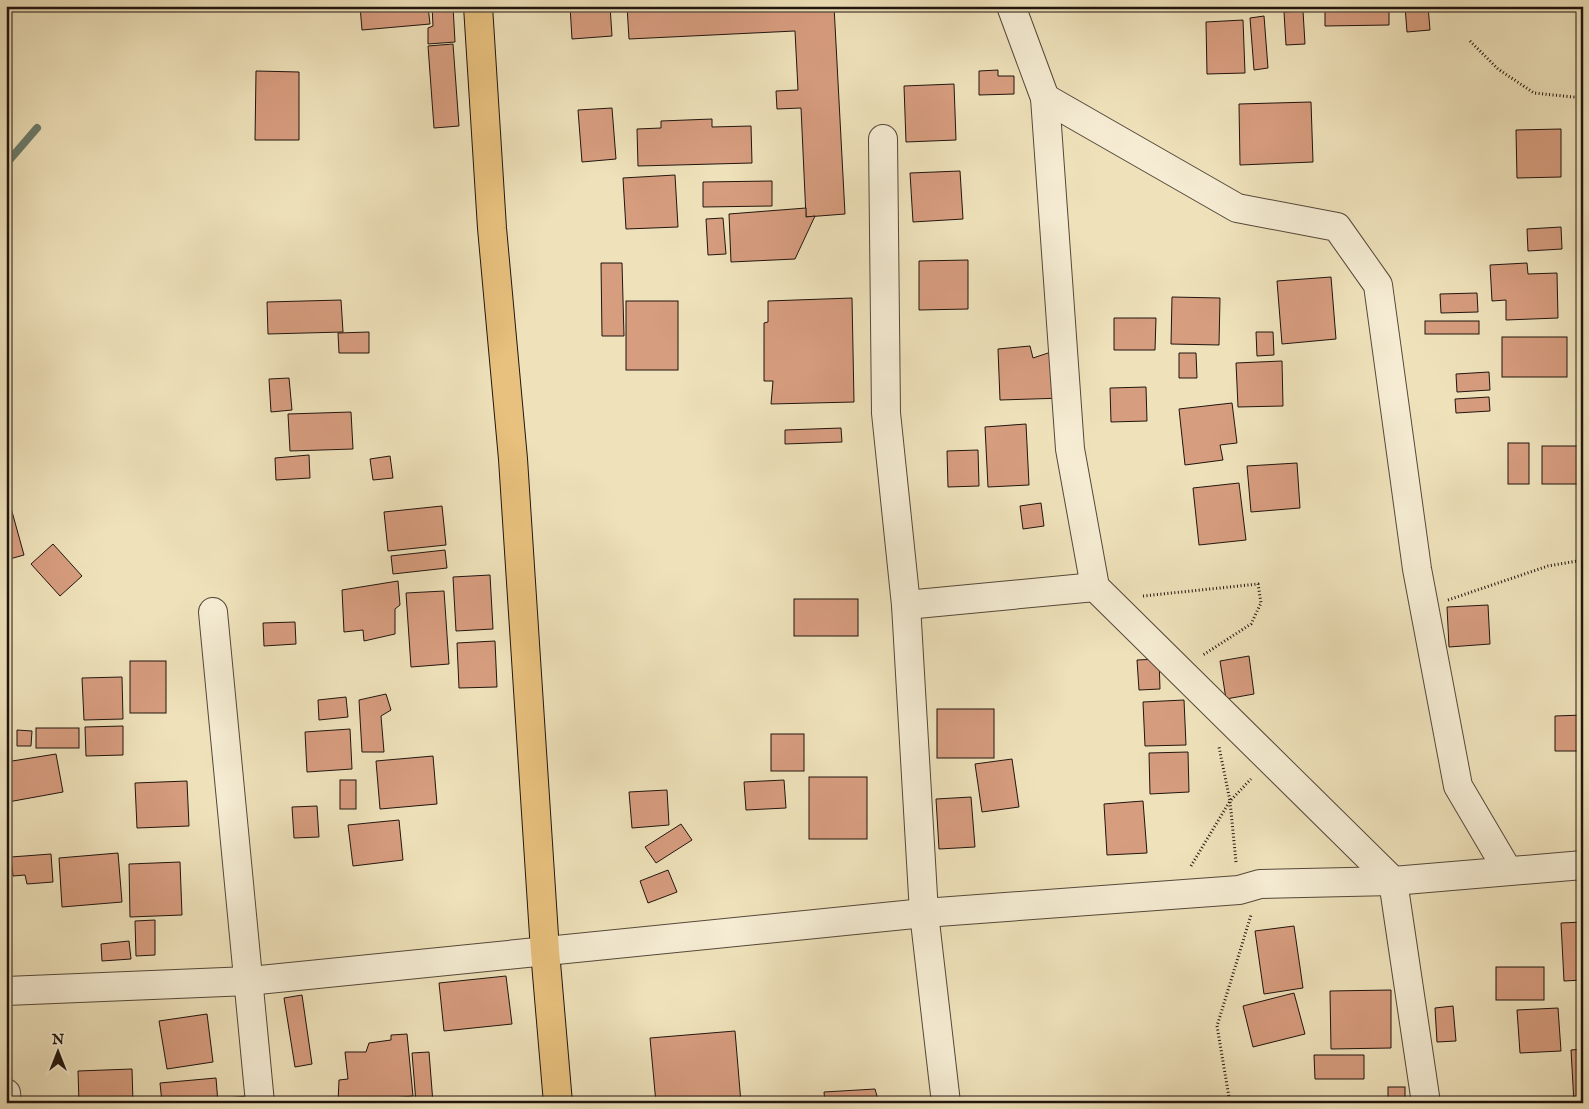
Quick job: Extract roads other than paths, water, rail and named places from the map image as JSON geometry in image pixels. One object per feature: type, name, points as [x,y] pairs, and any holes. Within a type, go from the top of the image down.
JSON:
[{"type":"highway","points":[[478,6],[492,228],[513,459],[545,951],[558,1103]]},
{"type":"street","points":[[1011,6],[1045,98],[1070,449],[1103,594],[1393,880],[1426,1103]]},
{"type":"street","points":[[1045,98],[1237,208],[1337,227],[1378,285],[1417,569],[1458,786],[1508,871]]},
{"type":"street","points":[[883,139],[886,412],[906,605],[924,913],[946,1103]]},
{"type":"street","points":[[906,605],[1103,594]]},
{"type":"street","points":[[213,612],[260,1103]]},
{"type":"street","points":[[6,991],[249,981],[924,913],[1250,887],[1393,880],[1583,865]]},
{"type":"street","points":[[6,1093],[7,1103]]},
{"type":"waterway","points":[[6,164],[37,128]]}]
